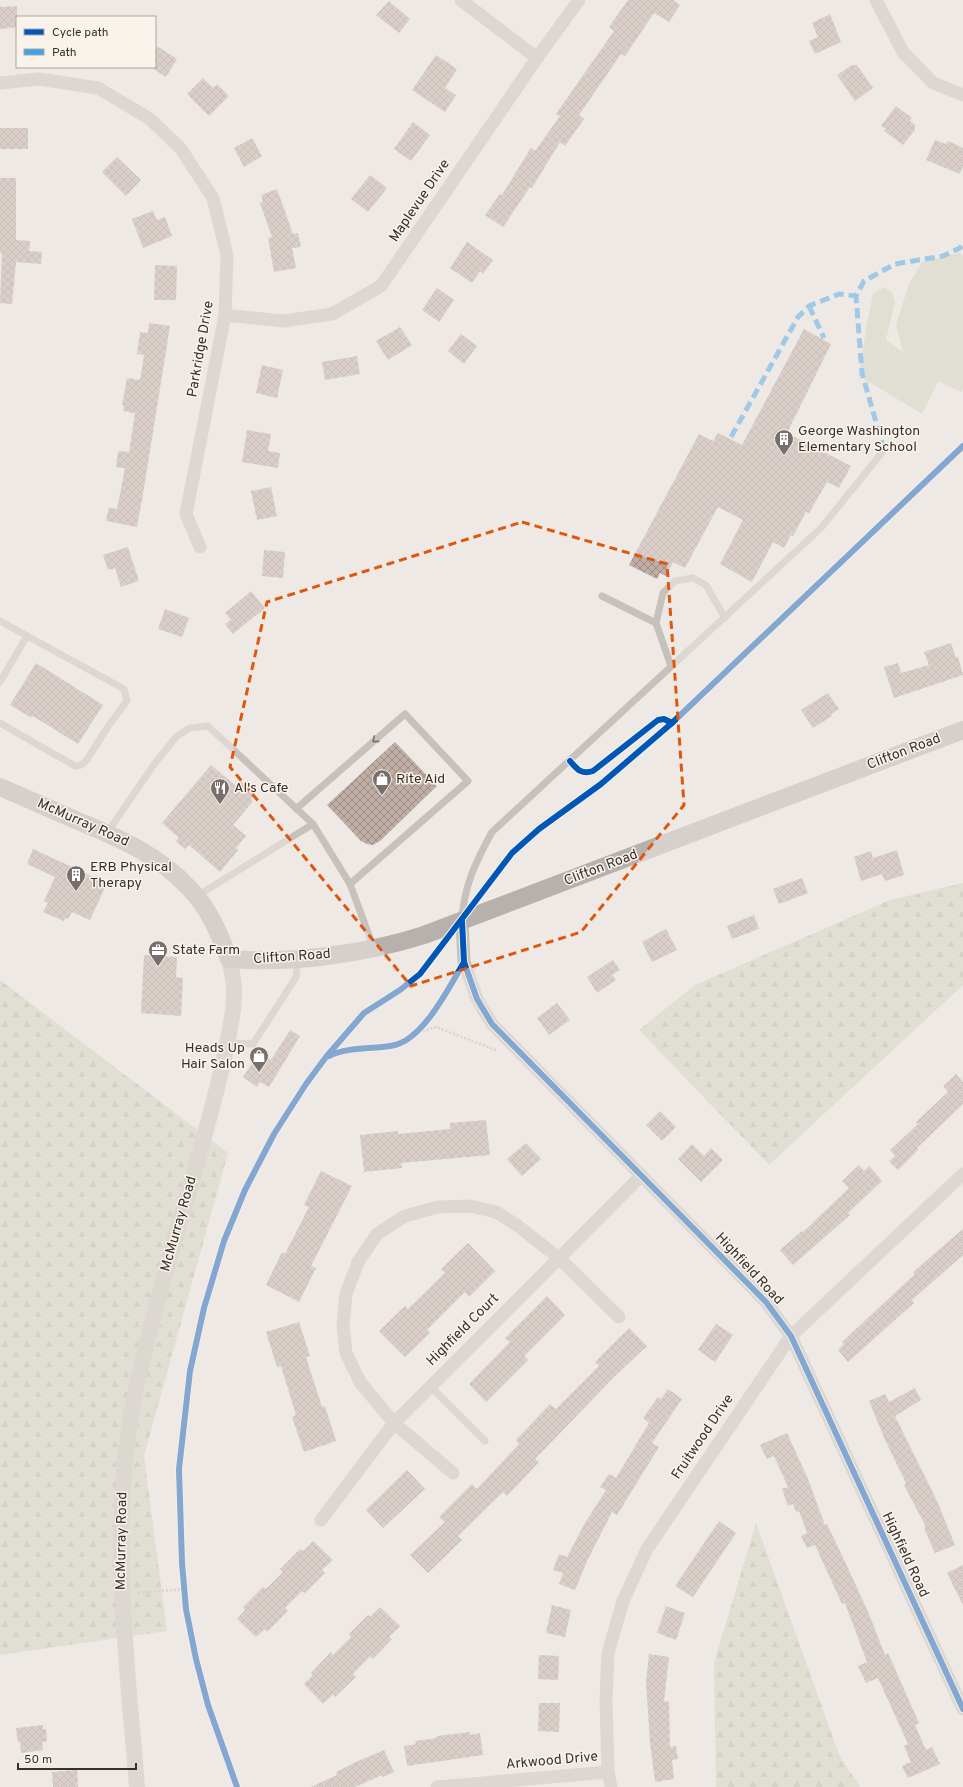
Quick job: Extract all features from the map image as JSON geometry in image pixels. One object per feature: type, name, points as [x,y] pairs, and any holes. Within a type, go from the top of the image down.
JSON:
[{"type":"main road","name":"Clifton Road","points":[[229,959],[245,960],[298,958],[354,953],[424,935],[963,730]]},
{"type":"main road","name":"McMurray Road","points":[[0,787],[135,846],[160,862],[175,874],[196,896],[211,917],[229,959]]},
{"type":"street","points":[[461,0],[537,58]]},
{"type":"street","name":"Maplevue Drive","points":[[225,315],[283,322],[332,314],[381,286],[537,58],[579,0]]},
{"type":"street","points":[[876,0],[904,52],[933,83],[963,95]]},
{"type":"street","name":"Parkridge Drive","points":[[0,83],[39,79],[98,88],[150,119],[181,149],[213,198],[227,255],[225,315],[186,514],[200,547]]},
{"type":"street","name":"Highfield Road","points":[[462,921],[464,962],[478,999],[492,1024],[766,1302],[791,1336],[963,1709]]},
{"type":"street","name":"McMurray Road","points":[[137,1787],[121,1594],[120,1547],[126,1450],[133,1404],[156,1306],[216,1095],[228,1043],[234,996],[234,982],[229,959]]},
{"type":"street","name":"Fruitwood Drive","points":[[611,1787],[608,1772],[606,1700],[608,1653],[623,1601],[647,1549],[791,1336],[963,1174]]},
{"type":"street","name":"Highfield Court","points":[[320,1520],[394,1423],[642,1175]]},
{"type":"street","points":[[453,1473],[394,1423],[360,1382],[346,1353],[343,1325],[346,1294],[358,1262],[377,1234],[405,1216],[438,1207],[470,1206],[496,1212],[518,1226],[559,1258],[619,1318]]},
{"type":"street","name":"Arkwood Drive","points":[[437,1787],[499,1785],[608,1772]]},
{"type":"lane","points":[[462,921],[463,899],[477,859],[492,832],[821,528],[884,450]]},
{"type":"lane","points":[[671,666],[656,623],[663,593],[676,581],[694,578],[706,585],[725,618]]},
{"type":"lane","points":[[602,596],[656,623]]},
{"type":"lane","points":[[0,621],[124,690],[127,701],[109,725],[86,761],[81,765],[75,766],[0,723]]},
{"type":"lane","points":[[0,682],[27,636]]},
{"type":"lane","points":[[296,809],[405,714],[468,781],[350,884]]},
{"type":"lane","points":[[106,833],[155,763],[177,736],[190,728],[208,726],[313,824],[350,884],[374,949]]},
{"type":"lane","points":[[196,896],[313,824]]},
{"type":"lane","points":[[228,1043],[252,1044],[296,977],[298,958]]},
{"type":"lane","points":[[430,1386],[485,1440]]},
{"type":"path","points":[[409,1037],[415,1033],[424,1022]]},
{"type":"path","points":[[415,1033],[436,1027],[501,1052],[510,1043]]},
{"type":"path","points":[[121,1594],[184,1585],[185,1596]]},
{"type":"highlighted area","points":[[522,522],[667,564],[684,805],[581,932],[411,986],[230,767],[267,602]]},
{"type":"green space","points":[[959,253],[963,255],[963,389],[961,392],[938,381],[922,414],[859,376],[873,294],[883,287],[892,292],[895,302],[886,340],[904,353],[896,325],[909,284],[922,262]]},
{"type":"green space","points":[[963,883],[963,985],[769,1165],[639,1030],[695,985],[890,900]]},
{"type":"green space","points":[[0,980],[228,1153],[144,1456],[167,1631],[0,1655]]},
{"type":"green space","points":[[756,1523],[840,1757],[860,1787],[716,1787],[714,1663]]},
{"type":"building","points":[[628,0],[673,0],[680,5],[669,22],[654,13],[625,56],[621,54],[579,115],[584,119],[565,146],[560,142],[532,188],[530,187],[503,227],[485,215],[500,194],[502,195],[531,148],[535,151],[560,116],[556,114],[614,31],[609,27]]},
{"type":"building","points":[[389,1],[410,19],[399,33],[376,15]]},
{"type":"building","points":[[17,6],[16,27],[0,29],[0,7]]},
{"type":"building","points":[[830,14],[841,42],[815,54],[809,41],[818,37],[812,23]]},
{"type":"building","points":[[156,46],[177,59],[166,77],[152,68],[156,68]]},
{"type":"building","points":[[436,55],[457,69],[445,88],[456,95],[445,112],[412,90]]},
{"type":"building","points":[[852,65],[857,65],[873,88],[855,101],[837,75]]},
{"type":"building","points":[[203,78],[213,88],[217,84],[229,96],[209,116],[187,94]]},
{"type":"building","points":[[896,106],[912,118],[910,121],[915,125],[915,130],[903,145],[884,131],[886,129],[881,126]]},
{"type":"building","points":[[413,122],[430,135],[411,161],[394,149]]},
{"type":"building","points":[[0,128],[28,128],[28,149],[0,149]]},
{"type":"building","points":[[252,138],[262,156],[244,167],[234,148]]},
{"type":"building","points":[[935,140],[946,144],[948,141],[963,148],[963,166],[960,174],[926,160]]},
{"type":"building","points":[[117,157],[141,180],[126,196],[102,172]]},
{"type":"building","points":[[370,175],[387,188],[368,212],[351,199]]},
{"type":"building","points":[[0,178],[16,178],[16,240],[30,241],[29,251],[42,252],[41,264],[16,262],[12,304],[0,303],[2,253],[0,253]]},
{"type":"building","points":[[277,189],[293,234],[298,233],[301,247],[292,248],[296,268],[274,272],[268,238],[272,237],[260,203],[263,202],[261,195]]},
{"type":"building","points":[[153,211],[157,220],[165,217],[172,236],[143,248],[132,219]]},
{"type":"building","points":[[467,242],[493,260],[483,274],[480,271],[472,283],[450,268]]},
{"type":"building","points":[[155,265],[177,266],[176,300],[154,300]]},
{"type":"building","points":[[437,288],[454,300],[439,322],[422,310]]},
{"type":"building","points":[[149,323],[170,326],[137,527],[106,521],[109,507],[117,509],[125,468],[116,467],[118,451],[129,452],[135,413],[123,411],[124,405],[122,405],[127,378],[140,380],[144,355],[137,354],[140,332],[148,333]]},
{"type":"building","points":[[400,327],[412,345],[388,360],[376,341]]},
{"type":"building","name":"George Washington Elementary School","points":[[804,329],[831,344],[787,433],[851,466],[839,488],[827,482],[809,513],[806,512],[793,536],[791,535],[784,548],[773,542],[752,582],[720,564],[743,520],[718,507],[685,568],[673,562],[666,576],[660,573],[657,579],[629,565],[699,434],[713,441],[718,433],[742,445]]},
{"type":"building","points":[[461,334],[477,346],[464,364],[448,351]]},
{"type":"building","points":[[357,356],[360,374],[325,380],[322,362]]},
{"type":"building","points":[[262,365],[283,370],[277,398],[256,393]]},
{"type":"building","points":[[247,430],[271,434],[268,451],[280,453],[278,468],[242,462]]},
{"type":"building","points":[[271,487],[277,516],[257,520],[251,491]]},
{"type":"building","points":[[128,547],[139,581],[121,587],[115,568],[108,570],[103,555]]},
{"type":"building","points":[[264,550],[285,552],[283,578],[262,576]]},
{"type":"building","points":[[251,591],[265,608],[233,634],[225,624],[231,620],[225,613]]},
{"type":"building","points":[[165,609],[189,618],[182,637],[158,629]]},
{"type":"building","points":[[951,643],[956,658],[958,657],[963,675],[894,698],[884,667],[898,663],[901,673],[929,665],[924,652]]},
{"type":"building","points":[[36,663],[103,705],[78,744],[33,716],[32,718],[10,705]]},
{"type":"building","points":[[828,693],[839,709],[831,714],[832,716],[813,728],[801,710]]},
{"type":"building","name":"Rite Aid","points":[[395,742],[437,786],[380,841],[373,845],[367,844],[361,841],[327,805]]},
{"type":"building","points":[[211,765],[236,786],[240,781],[255,794],[251,799],[253,801],[233,825],[246,836],[236,848],[238,850],[220,872],[189,845],[185,849],[176,841],[179,838],[162,823]]},
{"type":"building","name":"ERB Physical Therapy","points":[[33,849],[107,883],[90,920],[72,912],[68,919],[65,918],[64,921],[43,912],[48,903],[44,901],[55,877],[27,864]]},
{"type":"building","points":[[897,850],[904,875],[885,881],[882,874],[861,881],[854,857],[871,851],[873,858]]},
{"type":"building","points":[[802,878],[808,893],[779,904],[773,889]]},
{"type":"building","points":[[754,915],[759,929],[732,939],[727,926]]},
{"type":"building","points":[[666,929],[677,950],[652,962],[642,942]]},
{"type":"building","points":[[144,955],[177,957],[176,977],[183,978],[181,1016],[141,1013]]},
{"type":"building","points":[[613,960],[620,970],[612,975],[616,980],[597,993],[587,977]]},
{"type":"building","points":[[557,1003],[570,1020],[549,1035],[537,1018]]},
{"type":"building","points":[[290,1030],[300,1036],[269,1087],[260,1082],[257,1087],[243,1077],[259,1053],[271,1060]]},
{"type":"building","points":[[956,1074],[963,1082],[963,1104],[917,1148],[918,1150],[898,1170],[889,1161],[895,1156],[890,1150],[918,1124],[916,1122],[948,1092],[943,1086]]},
{"type":"building","points":[[660,1111],[676,1127],[662,1141],[646,1125]]},
{"type":"building","points":[[486,1120],[490,1155],[401,1163],[402,1168],[364,1172],[360,1135],[398,1131],[398,1134],[450,1129],[450,1123]]},
{"type":"building","points":[[526,1143],[541,1159],[522,1176],[507,1159]]},
{"type":"building","points":[[692,1144],[704,1156],[711,1148],[723,1160],[701,1182],[678,1159]]},
{"type":"building","points":[[859,1165],[864,1171],[869,1166],[882,1181],[848,1213],[850,1215],[793,1265],[780,1250],[802,1231],[803,1232],[849,1188],[842,1181]]},
{"type":"building","points":[[321,1171],[352,1186],[311,1266],[316,1268],[299,1302],[266,1285],[282,1252],[285,1254],[309,1207],[304,1205]]},
{"type":"building","points":[[963,1229],[963,1255],[912,1300],[914,1303],[848,1362],[838,1350],[844,1344],[842,1342],[915,1274],[913,1272]]},
{"type":"building","points":[[468,1243],[495,1271],[469,1297],[465,1292],[427,1330],[430,1333],[405,1357],[379,1331],[405,1306],[408,1309],[445,1273],[441,1269]]},
{"type":"building","points":[[547,1296],[565,1315],[524,1356],[528,1360],[486,1402],[469,1384],[510,1342],[505,1338]]},
{"type":"building","points":[[299,1322],[310,1356],[306,1357],[322,1407],[325,1406],[336,1441],[304,1452],[292,1417],[296,1415],[281,1366],[277,1367],[266,1332]]},
{"type":"building","points":[[716,1324],[733,1335],[715,1362],[698,1350]]},
{"type":"building","points":[[629,1328],[647,1346],[615,1376],[535,1459],[539,1462],[507,1496],[503,1492],[458,1536],[462,1540],[428,1573],[410,1555],[445,1522],[439,1517],[472,1484],[477,1489],[519,1444],[516,1440],[550,1404],[556,1409],[599,1366],[595,1362]]},
{"type":"building","points":[[915,1388],[921,1400],[895,1416],[937,1501],[955,1545],[935,1553],[924,1528],[926,1527],[904,1485],[906,1483],[886,1442],[869,1401],[885,1394],[889,1402]]},
{"type":"building","points":[[668,1389],[682,1399],[652,1443],[659,1447],[617,1515],[612,1512],[587,1561],[575,1590],[559,1584],[563,1573],[553,1570],[559,1554],[567,1557],[585,1523],[606,1490],[600,1487],[609,1474],[616,1478],[649,1423],[643,1418],[658,1397],[661,1399]]},
{"type":"building","points":[[787,1433],[808,1479],[825,1525],[827,1524],[847,1566],[869,1614],[885,1655],[888,1653],[919,1723],[915,1725],[926,1750],[932,1747],[940,1764],[908,1778],[902,1766],[911,1762],[904,1746],[908,1744],[878,1678],[866,1683],[858,1666],[867,1662],[845,1603],[842,1604],[815,1545],[807,1548],[801,1536],[807,1533],[799,1511],[796,1512],[793,1504],[788,1506],[782,1489],[788,1487],[774,1456],[767,1459],[760,1445]]},
{"type":"building","points":[[407,1470],[425,1489],[383,1528],[366,1510]]},
{"type":"building","points":[[719,1521],[736,1533],[693,1597],[675,1586]]},
{"type":"building","points":[[313,1541],[333,1560],[322,1570],[325,1573],[305,1593],[302,1591],[285,1608],[288,1611],[267,1632],[265,1629],[256,1637],[237,1619],[245,1610],[243,1607],[263,1587],[266,1589],[283,1572],[280,1569],[300,1549],[303,1551]]},
{"type":"building","points":[[963,1565],[963,1605],[947,1573]]},
{"type":"building","points":[[552,1605],[571,1610],[565,1637],[546,1633]]},
{"type":"building","points":[[666,1606],[685,1613],[676,1640],[657,1633]]},
{"type":"building","points":[[380,1607],[400,1626],[389,1637],[392,1639],[373,1659],[370,1656],[353,1674],[356,1677],[335,1697],[333,1694],[323,1704],[304,1684],[313,1675],[311,1673],[331,1652],[333,1655],[351,1637],[349,1634],[368,1615],[370,1617]]},
{"type":"building","points":[[649,1654],[669,1657],[664,1702],[669,1701],[670,1747],[676,1746],[678,1759],[672,1760],[674,1779],[655,1782],[650,1743],[646,1682]]},
{"type":"building","points":[[539,1655],[559,1656],[558,1680],[538,1679]]},
{"type":"building","points":[[539,1703],[560,1703],[559,1732],[538,1731]]},
{"type":"building","points":[[43,1725],[43,1729],[46,1729],[47,1741],[42,1742],[43,1750],[21,1753],[20,1741],[18,1742],[16,1728]]},
{"type":"building","points":[[470,1732],[470,1735],[480,1733],[483,1755],[407,1766],[404,1746],[416,1744],[415,1741],[437,1738],[437,1736]]},
{"type":"building","points":[[384,1750],[394,1772],[383,1777],[382,1775],[355,1787],[311,1787],[337,1775],[336,1772]]},
{"type":"building","points":[[77,1770],[78,1787],[53,1787],[52,1772]]},
{"type":"marked path","points":[[884,450],[862,373],[856,296],[864,281],[895,264],[943,256],[960,248],[963,244]]},
{"type":"marked path","points":[[731,437],[798,317],[809,306],[839,294],[856,296]]},
{"type":"marked path","points":[[809,306],[824,338]]},
{"type":"cycle path","points":[[237,1787],[208,1705],[196,1659],[186,1609],[182,1563],[179,1469],[190,1371],[204,1308],[224,1241],[245,1190],[274,1134],[306,1084],[326,1057],[364,1013],[400,990],[420,974],[512,853],[539,829],[601,784],[672,723],[963,446]]},
{"type":"cycle path","points":[[570,761],[582,772],[593,771],[658,720],[664,719],[672,723]]},
{"type":"cycle path","points":[[462,921],[464,962],[477,999],[492,1024],[766,1302],[791,1336],[963,1709]]},
{"type":"cycle path","points":[[329,1056],[353,1049],[395,1045],[406,1040],[426,1022],[435,1010],[464,962]]},
{"type":"place","name":"George Washington Elementary School","points":[[784,456]]},
{"type":"place","name":"Rite Aid","points":[[382,796]]},
{"type":"place","name":"Al's Cafe","points":[[220,805]]},
{"type":"place","name":"ERB Physical Therapy","points":[[76,892]]},
{"type":"place","name":"State Farm","points":[[158,967]]},
{"type":"place","name":"Heads Up Hair Salon","points":[[259,1073]]}]
